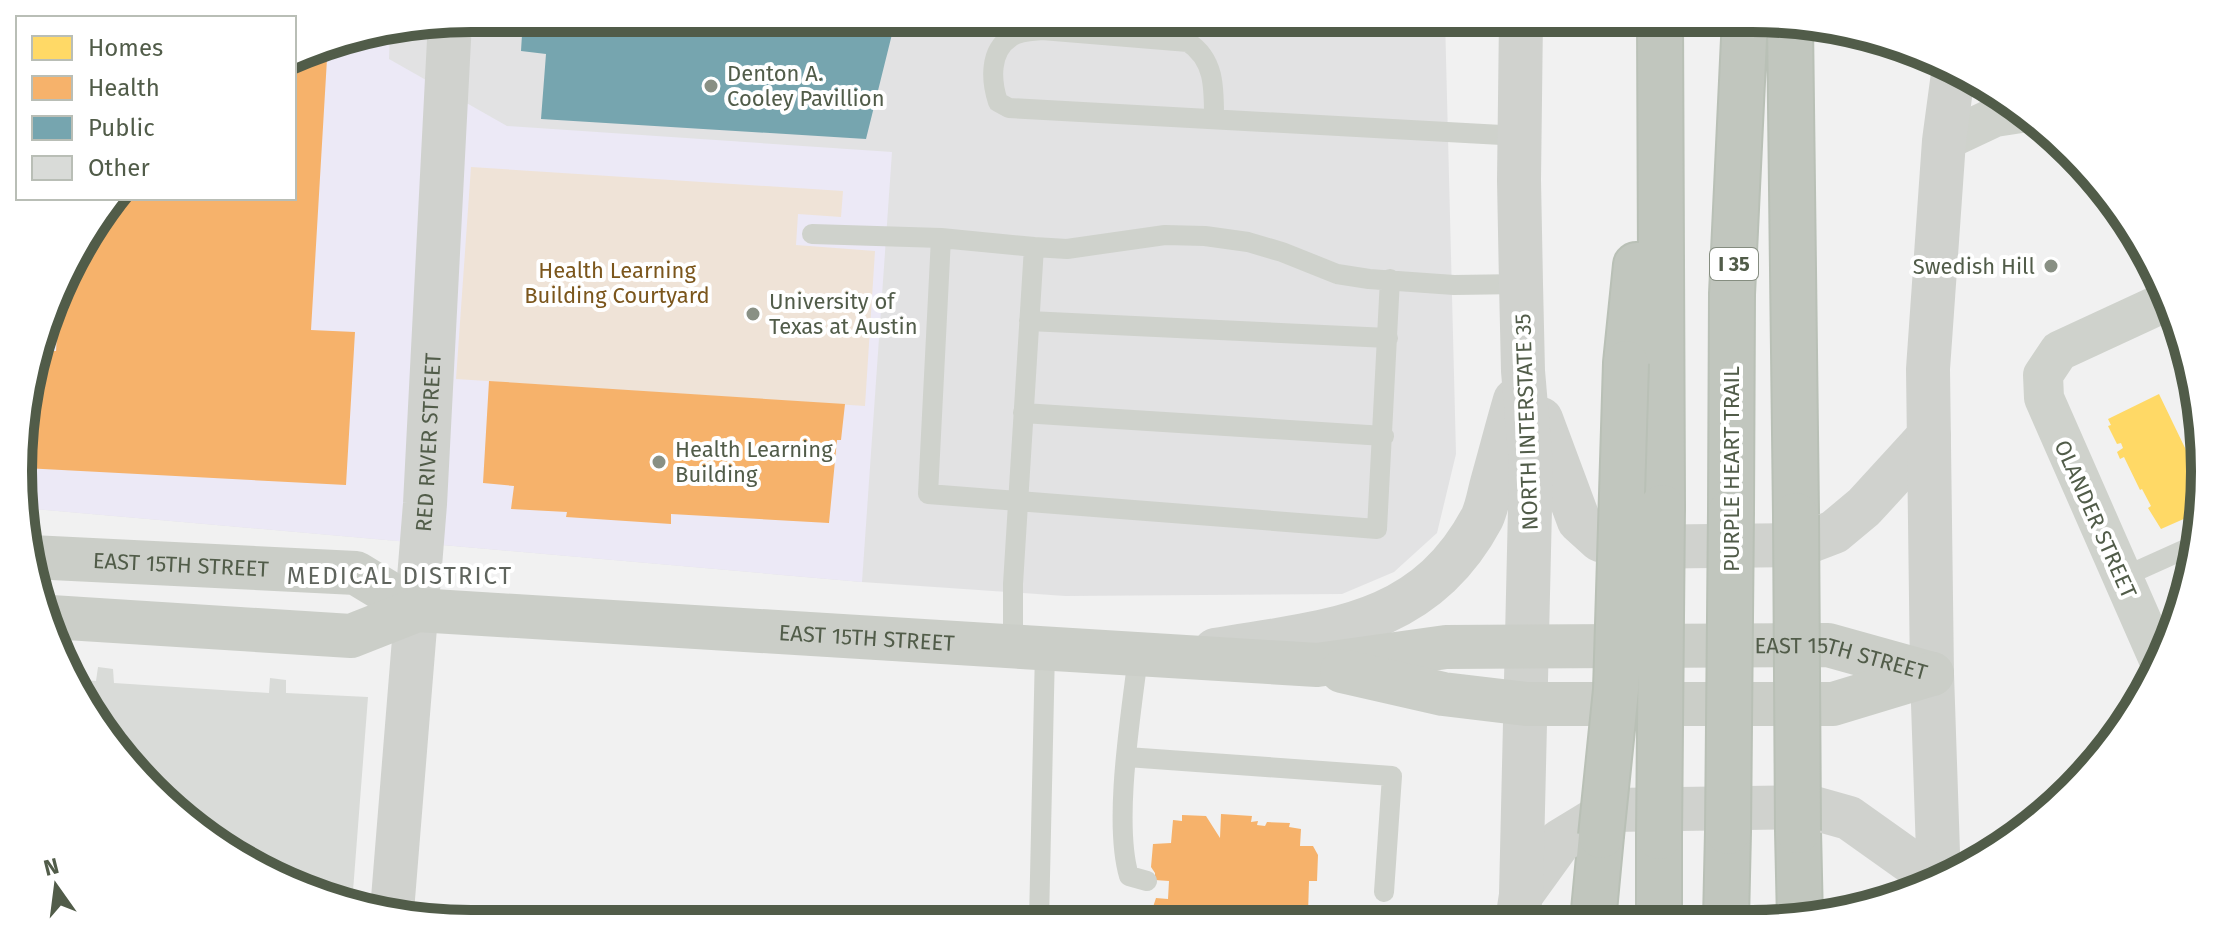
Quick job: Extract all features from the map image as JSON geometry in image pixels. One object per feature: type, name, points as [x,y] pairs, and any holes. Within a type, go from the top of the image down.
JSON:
[{"type":"highway","points":[[1594,910],[1617,677],[1626,363],[1660,32]]},
{"type":"highway","points":[[1659,910],[1662,507],[1660,32]]},
{"type":"highway","name":"PURPLE HEART TRAIL","points":[[1726,910],[1732,294],[1744,32]]},
{"type":"highway","points":[[1790,34],[1800,907]]},
{"type":"main road","name":"NORTH INTERSTATE 35","points":[[1519,908],[1531,465],[1523,371],[1521,32]]},
{"type":"main road","name":"RED RIVER STREET","points":[[393,903],[417,610],[449,33]]},
{"type":"main road","points":[[1939,868],[1932,674],[1928,369],[1944,141],[1952,80]]},
{"type":"main road","points":[[1523,371],[1579,521],[1600,540],[1625,547],[1800,545],[1834,532],[1864,507],[1929,436]]},
{"type":"main road","points":[[1155,657],[1341,628],[1382,614],[1421,592],[1453,563],[1483,515],[1523,371]]},
{"type":"main road","name":"EAST 15TH STREET","points":[[40,557],[356,573],[417,610]]},
{"type":"main road","name":"EAST 15TH STREET","points":[[57,617],[351,636],[417,610],[1317,665],[1443,694],[1526,704],[1833,704],[1932,674]]},
{"type":"main road","name":"EAST 15TH STREET","points":[[1317,665],[1446,647],[1828,645],[1932,674]]},
{"type":"main road","points":[[1519,908],[1560,841],[1611,810],[1810,807],[1849,818],[1927,874]]},
{"type":"street","points":[[1944,141],[1995,117],[2008,115]]},
{"type":"street","name":"OLANDER STREET","points":[[2154,648],[2044,398],[2043,375],[2059,351],[2159,305]]},
{"type":"lane","points":[[1023,32],[1010,37],[999,51],[993,67],[992,77],[998,102],[1009,108],[1520,136]]},
{"type":"lane","points":[[1066,32],[1188,42],[1201,51],[1209,64],[1214,92],[1214,119]]},
{"type":"lane","points":[[812,234],[941,238],[1067,249],[1165,235],[1205,236],[1271,249],[1337,274],[1454,285],[1521,284]]},
{"type":"lane","points":[[941,238],[928,494],[1377,529],[1390,279]]},
{"type":"lane","points":[[1034,247],[1013,584],[1029,648],[1039,910]]},
{"type":"lane","points":[[1029,321],[1388,338]]},
{"type":"lane","points":[[1023,413],[1384,436]]},
{"type":"lane","points":[[2121,578],[2184,550]]},
{"type":"lane","points":[[1147,881],[1129,876],[1124,858],[1127,757],[1155,657]]},
{"type":"lane","points":[[1127,757],[1392,776],[1384,892]]},
{"type":"shaded area","name":"University of Texas at Austin","points":[[471,32],[1445,32],[1456,454],[1437,533],[1394,572],[1342,594],[1065,596],[862,582],[34,509],[33,442],[47,357],[77,277],[123,204],[126,200],[296,200],[322,58],[385,40],[414,36]]},
{"type":"shaded area","points":[[390,39],[389,59],[507,126],[892,152],[862,582],[34,509],[33,442],[47,357],[77,277],[123,204],[126,200],[296,200],[322,58]]},
{"type":"green space","name":"Health Learning Building Courtyard","points":[[471,167],[843,191],[841,217],[798,214],[796,245],[875,251],[865,406],[456,379]]},
{"type":"building: Homes","points":[[2159,394],[2191,460],[2188,517],[2161,529],[2124,457],[2120,459],[2117,452],[2123,448],[2121,443],[2117,444],[2108,419]]},
{"type":"building: Health","points":[[327,56],[311,330],[355,332],[346,485],[32,468],[40,385],[49,351],[56,351],[58,322],[77,277],[106,227],[126,200],[296,200],[296,68]]},
{"type":"building: Health","name":"Health Learning Building","points":[[489,381],[845,404],[841,440],[837,440],[829,523],[671,514],[671,524],[566,517],[567,512],[511,509],[514,486],[483,483]]},
{"type":"building: Health","points":[[1221,814],[1252,816],[1251,822],[1258,821],[1257,825],[1290,823],[1289,827],[1301,829],[1300,846],[1313,846],[1318,855],[1317,881],[1309,881],[1308,910],[1147,910],[1147,906],[1153,907],[1156,898],[1168,899],[1169,881],[1155,880],[1151,867],[1153,844],[1171,843],[1173,820],[1182,821],[1182,815],[1206,816],[1220,838]]},
{"type":"building: Public","name":"Denton A. Cooley Pavillion","points":[[522,32],[893,32],[866,139],[541,119],[546,54],[521,51]]},
{"type":"building: Other","points":[[98,667],[113,669],[114,683],[269,693],[270,678],[286,680],[286,693],[368,697],[353,894],[303,877],[251,851],[182,801],[141,760],[106,715],[85,680],[96,681]]},
{"type":"place","name":"Denton A. Cooley Pavillion","points":[[711,86]]},
{"type":"place","name":"Swedish Hill","points":[[2051,266]]},
{"type":"place","name":"University of Texas at Austin","points":[[753,314]]},
{"type":"place","name":"Health Learning Building","points":[[659,462]]},
{"type":"district","name":"MEDICAL DISTRICT","points":[[400,576]]}]
